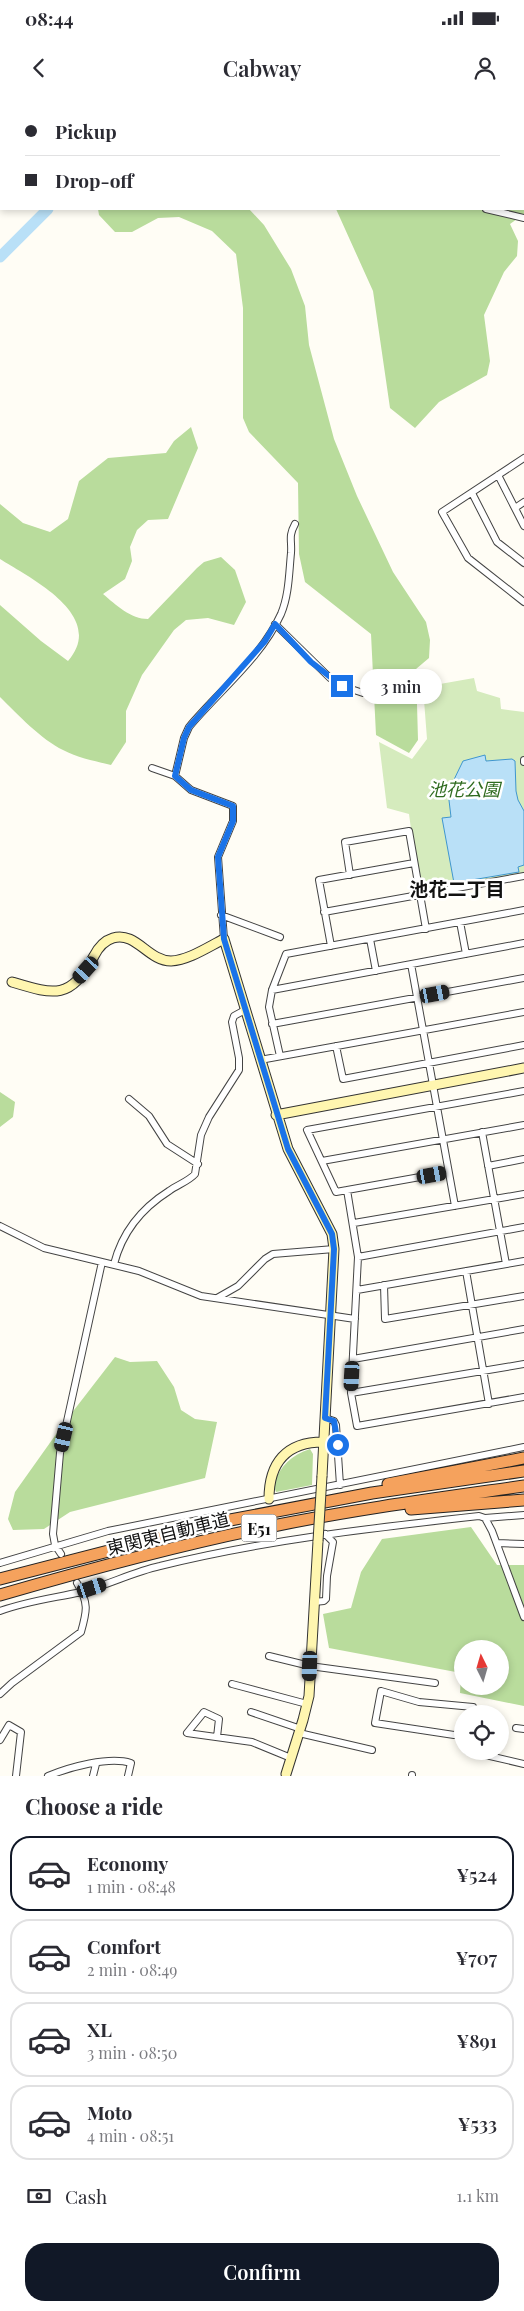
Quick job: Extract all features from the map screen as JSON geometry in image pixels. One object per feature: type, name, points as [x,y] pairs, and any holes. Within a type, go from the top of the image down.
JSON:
[{"type":"highway","points":[[297,1506],[413,1477],[524,1458]]},
{"type":"highway","name":"東関東自動車道","points":[[0,1579],[225,1521],[297,1506],[434,1483],[524,1471]]},
{"type":"highway","name":"東関東自動車道","points":[[0,1595],[156,1553],[313,1518],[524,1486]]},
{"type":"highway","points":[[313,1518],[524,1500]]},
{"type":"street","points":[[490,210],[524,218]]},
{"type":"street","points":[[524,458],[442,512],[468,558],[524,602]]},
{"type":"street","points":[[498,474],[524,526]]},
{"type":"street","points":[[472,493],[497,542],[524,563]]},
{"type":"street","points":[[515,508],[524,502]]},
{"type":"street","points":[[175,776],[184,738],[189,727],[265,641],[275,624],[286,598],[291,550],[290,534],[295,524]]},
{"type":"street","points":[[275,624],[330,678],[342,686],[363,693]]},
{"type":"street","points":[[152,768],[175,776],[191,790],[233,806],[233,821],[218,857],[224,939],[276,1115],[288,1149],[332,1234],[334,1249],[307,1704],[285,1775]]},
{"type":"street","points":[[350,875],[345,842],[409,830],[426,928]]},
{"type":"street","points":[[330,946],[319,880],[414,863]]},
{"type":"street","points":[[324,912],[524,876]]},
{"type":"street","points":[[280,1056],[269,1007],[272,990],[286,954],[524,910]]},
{"type":"street","points":[[222,915],[280,936]]},
{"type":"street","points":[[460,922],[466,954]]},
{"type":"street","points":[[12,982],[47,992],[58,992],[77,980],[86,970],[97,949],[104,942],[112,938],[122,936],[132,939],[158,958],[169,961],[189,956],[224,939]]},
{"type":"street","points":[[370,939],[376,970]]},
{"type":"street","points":[[272,990],[524,943]]},
{"type":"street","points":[[411,964],[455,1206]]},
{"type":"street","points":[[272,1024],[524,978]]},
{"type":"street","points":[[114,1264],[118,1248],[128,1230],[151,1204],[193,1176],[198,1164],[201,1135],[209,1117],[239,1070],[239,1058],[232,1022],[234,1016],[245,1010]]},
{"type":"street","points":[[260,1060],[524,1012]]},
{"type":"street","points":[[336,1046],[343,1078],[429,1064],[524,1045]]},
{"type":"street","points":[[276,1115],[524,1068]]},
{"type":"street","points":[[448,1172],[336,1192],[307,1130],[524,1091]]},
{"type":"street","points":[[129,1099],[149,1116],[168,1144],[198,1164]]},
{"type":"street","points":[[322,1161],[524,1125]]},
{"type":"street","points":[[482,1132],[506,1264]]},
{"type":"street","points":[[488,1166],[524,1159]]},
{"type":"street","points":[[347,1190],[358,1257],[351,1393],[356,1426],[524,1397]]},
{"type":"street","points":[[354,1224],[524,1194]]},
{"type":"street","points":[[0,1226],[44,1248],[139,1271],[201,1296],[331,1317],[355,1319]]},
{"type":"street","points":[[358,1257],[524,1227]]},
{"type":"street","points":[[217,1298],[238,1286],[264,1258],[273,1254],[334,1249]]},
{"type":"street","points":[[357,1290],[524,1261]]},
{"type":"street","points":[[61,1554],[55,1545],[53,1534],[60,1453],[102,1262]]},
{"type":"street","points":[[466,1271],[489,1404]]},
{"type":"street","points":[[384,1286],[385,1319],[524,1296]]},
{"type":"street","points":[[353,1358],[524,1329]]},
{"type":"street","points":[[351,1393],[524,1364]]},
{"type":"street","points":[[325,1418],[334,1421],[336,1426],[340,1485]]},
{"type":"street","points":[[269,1499],[269,1482],[275,1464],[301,1444],[323,1442]]},
{"type":"street","points":[[0,1563],[55,1545],[108,1531],[524,1447]]},
{"type":"street","points":[[0,1611],[20,1603],[82,1591],[159,1566],[325,1534],[479,1516],[485,1518],[524,1515]]},
{"type":"street","points":[[485,1518],[497,1543],[524,1617]]},
{"type":"street","points":[[314,1602],[326,1599],[327,1576],[334,1542],[325,1534]]},
{"type":"street","points":[[497,1543],[524,1544]]},
{"type":"street","points":[[0,1694],[81,1632],[87,1607],[82,1591],[77,1583]]},
{"type":"street","points":[[269,1656],[310,1666],[435,1683]]},
{"type":"street","points":[[232,1684],[307,1704]]},
{"type":"street","points":[[454,1705],[419,1702],[381,1691],[375,1723],[454,1735]]},
{"type":"street","points":[[217,1737],[219,1719],[204,1712],[187,1733],[252,1742],[291,1758]]},
{"type":"street","points":[[251,1712],[300,1731],[372,1750]]},
{"type":"street","points":[[0,1740],[10,1726],[21,1732],[16,1776]]},
{"type":"street","points":[[516,1728],[524,1729]]},
{"type":"street","points":[[48,1776],[118,1759],[131,1763],[128,1776]]},
{"type":"street","points":[[507,1760],[524,1764]]},
{"type":"street","points":[[93,1776],[96,1764]]},
{"type":"green space","points":[[98,210],[250,210],[264,225],[291,269],[305,306],[309,345],[334,439],[357,496],[393,572],[426,622],[430,640],[429,658],[416,669],[418,740],[409,753],[376,735],[371,634],[305,582],[299,554],[298,483],[249,432],[243,418],[243,308],[236,254],[212,231],[179,217],[158,218],[132,232],[115,232],[99,215]]},
{"type":"green space","points":[[336,210],[524,210],[524,214],[510,224],[518,241],[517,256],[504,272],[484,315],[490,361],[487,375],[439,402],[415,428],[390,408],[373,291]]},
{"type":"green space","points":[[191,427],[198,448],[168,519],[148,520],[137,530],[130,547],[132,561],[125,579],[103,594],[118,607],[130,614],[148,619],[204,562],[221,557],[235,570],[246,602],[234,625],[208,618],[186,620],[174,630],[142,675],[126,711],[126,742],[111,765],[75,755],[55,746],[47,740],[0,697],[0,605],[41,641],[68,661],[78,645],[78,629],[72,614],[61,601],[46,588],[0,559],[0,504],[23,523],[50,532],[68,519],[79,481],[108,458],[166,453],[174,441]]},
{"type":"green space","name":"池花公園","points":[[474,678],[477,691],[500,698],[501,709],[524,712],[524,876],[420,896],[409,814],[387,808],[379,742],[412,759],[427,739],[423,687]]},
{"type":"green space","points":[[0,1092],[15,1102],[13,1117],[0,1127]]},
{"type":"green space","points":[[115,1357],[130,1362],[157,1361],[174,1387],[181,1410],[195,1419],[217,1422],[205,1478],[70,1512],[44,1529],[13,1530],[8,1519],[15,1492],[64,1423]]},
{"type":"green space","points":[[310,1449],[313,1454],[312,1485],[276,1492],[273,1484],[279,1472],[297,1454]]},
{"type":"green space","points":[[471,1527],[497,1565],[524,1565],[524,1706],[470,1695],[509,1695],[509,1640],[454,1640],[454,1672],[329,1648],[323,1614],[351,1608],[361,1572],[382,1539]]},
{"type":"water","points":[[485,755],[486,761],[512,759],[515,761],[516,791],[524,811],[524,865],[518,867],[519,872],[454,883],[442,818],[451,817],[448,792],[463,761]]},
{"type":"waterway","points":[[0,257],[47,210]]},
{"type":"district","name":"池花二丁目","points":[[457,888]]},
{"type":"route","points":[[338,1445],[334,1421],[325,1418],[334,1249],[332,1234],[288,1149],[276,1115],[224,939],[218,857],[233,821],[233,806],[191,790],[175,776],[184,738],[189,727],[265,641],[275,624],[311,662],[342,686]]}]
